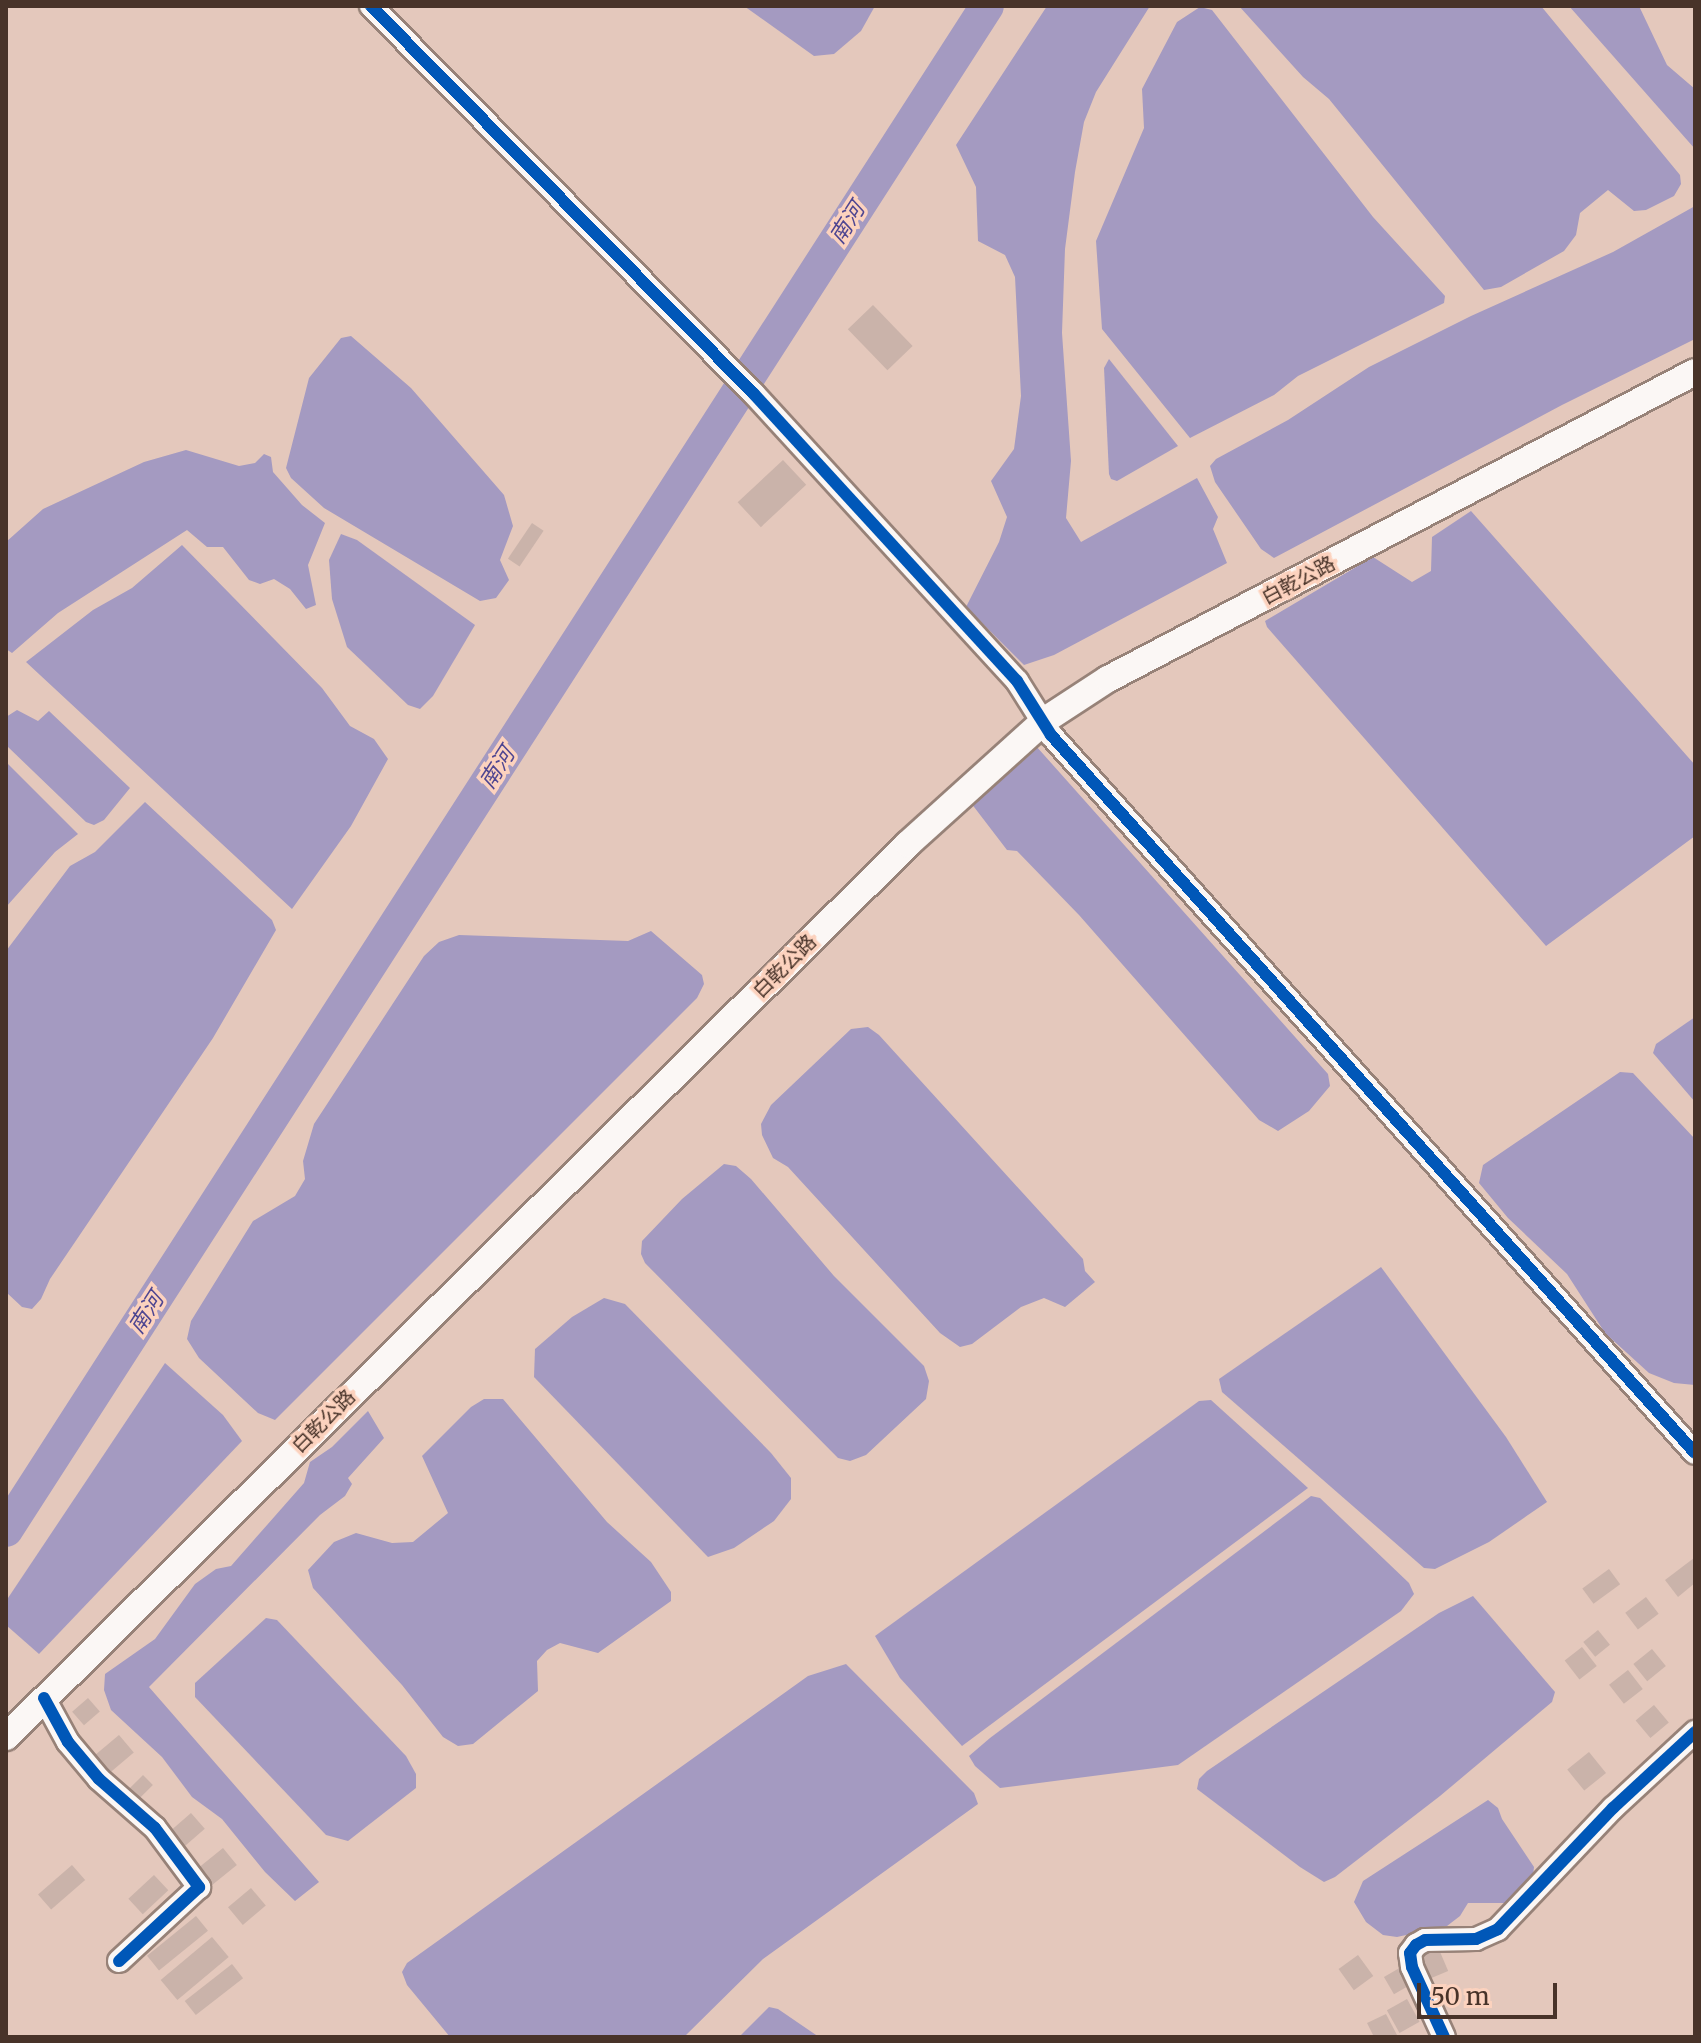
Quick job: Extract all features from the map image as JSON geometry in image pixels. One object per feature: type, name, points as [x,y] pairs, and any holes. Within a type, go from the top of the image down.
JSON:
[{"type":"main road","name":"白乾公路","points":[[6,1737],[908,844],[1045,720],[1108,679],[1695,372]]},
{"type":"street","points":[[371,6],[754,394],[1017,681],[1045,720],[1051,735],[1695,1453]]},
{"type":"street","points":[[44,1698],[68,1742],[99,1779],[155,1828],[199,1887],[119,1961]]},
{"type":"street","points":[[1444,2037],[1412,1967],[1410,1953],[1416,1945],[1425,1940],[1476,1939],[1498,1929],[1613,1808],[1695,1732]]},
{"type":"shaded area","points":[[744,6],[875,6],[861,31],[834,54],[814,56]]},
{"type":"shaded area","points":[[1047,6],[1150,6],[1096,92],[1084,122],[1075,172],[1065,249],[1062,333],[1071,461],[1066,518],[1081,542],[1197,478],[1218,517],[1213,529],[1227,563],[1054,655],[1024,665],[966,607],[999,542],[1007,517],[991,481],[1014,449],[1021,396],[1015,277],[1005,255],[978,241],[976,187],[956,145]]},
{"type":"shaded area","points":[[1239,6],[1541,6],[1680,175],[1681,184],[1674,196],[1646,210],[1634,211],[1608,190],[1580,213],[1576,235],[1564,251],[1501,287],[1484,290],[1329,99],[1303,77]]},
{"type":"shaded area","points":[[1569,6],[1639,6],[1667,65],[1695,89],[1695,149]]},
{"type":"shaded area","points":[[1200,7],[1212,10],[1373,217],[1445,296],[1444,303],[1298,376],[1274,395],[1190,438],[1102,329],[1096,241],[1144,128],[1142,89],[1177,22]]},
{"type":"shaded area","points":[[1695,206],[1695,339],[1562,405],[1274,558],[1261,549],[1215,482],[1210,466],[1216,459],[1288,420],[1369,367],[1471,316],[1613,252]]},
{"type":"shaded area","points":[[351,336],[411,388],[504,495],[513,526],[500,560],[509,580],[496,598],[480,601],[324,508],[291,478],[286,468],[309,378],[341,338]]},
{"type":"shaded area","points":[[1109,359],[1178,446],[1117,481],[1111,479],[1109,474],[1104,368]]},
{"type":"shaded area","points":[[186,450],[239,466],[255,463],[264,454],[271,457],[273,472],[302,505],[325,523],[308,565],[316,605],[306,609],[290,589],[274,579],[260,584],[249,580],[223,547],[207,547],[187,530],[58,613],[12,653],[6,649],[6,542],[43,509],[144,462]]},
{"type":"shaded area","points":[[1471,511],[1695,765],[1695,836],[1546,946],[1267,627],[1265,621],[1373,557],[1412,582],[1431,571],[1432,537]]},
{"type":"shaded area","points":[[341,534],[357,540],[475,625],[433,696],[420,709],[408,705],[347,647],[332,599],[329,560]]},
{"type":"shaded area","points":[[182,545],[322,688],[350,726],[374,739],[388,759],[351,826],[292,909],[26,662],[93,610],[132,588]]},
{"type":"shaded area","points":[[17,710],[38,721],[49,711],[130,788],[104,820],[94,825],[86,822],[7,746],[6,717]]},
{"type":"shaded area","points":[[1036,746],[1328,1074],[1330,1086],[1309,1111],[1278,1131],[1259,1120],[1079,915],[1017,851],[1007,850],[971,803]]},
{"type":"shaded area","points":[[6,762],[78,834],[55,852],[6,907]]},
{"type":"shaded area","points":[[145,802],[272,920],[276,930],[213,1038],[50,1279],[41,1299],[32,1309],[22,1307],[6,1292],[6,951],[70,866],[95,852]]},
{"type":"shaded area","points":[[651,931],[702,975],[704,984],[697,998],[275,1420],[258,1413],[199,1358],[187,1339],[191,1321],[253,1221],[295,1196],[305,1179],[303,1161],[314,1124],[424,956],[439,942],[459,935],[628,941]]},
{"type":"shaded area","points":[[1695,1017],[1695,1102],[1653,1053],[1656,1044]]},
{"type":"shaded area","points":[[868,1027],[879,1035],[1083,1259],[1085,1271],[1095,1282],[1065,1307],[1044,1298],[1021,1307],[972,1344],[960,1347],[940,1333],[788,1167],[773,1158],[762,1135],[761,1124],[771,1105],[851,1029]]},
{"type":"shaded area","points":[[1620,1072],[1633,1073],[1695,1139],[1695,1385],[1674,1383],[1649,1373],[1605,1333],[1567,1274],[1508,1218],[1479,1183],[1483,1165]]},
{"type":"shaded area","points":[[724,1164],[736,1166],[751,1179],[834,1276],[924,1366],[929,1381],[926,1399],[866,1455],[850,1461],[838,1458],[645,1263],[641,1254],[642,1241],[682,1199]]},
{"type":"shaded area","points":[[1381,1267],[1506,1437],[1547,1502],[1489,1542],[1435,1569],[1424,1568],[1222,1392],[1219,1379]]},
{"type":"shaded area","points":[[604,1298],[625,1304],[771,1453],[791,1478],[791,1499],[774,1521],[734,1548],[708,1557],[534,1377],[535,1349],[572,1317]]},
{"type":"shaded area","points":[[165,1363],[223,1415],[242,1441],[39,1654],[6,1625],[6,1601]]},
{"type":"shaded area","points":[[484,1399],[503,1399],[607,1522],[651,1562],[671,1592],[671,1601],[598,1653],[560,1643],[547,1650],[537,1661],[538,1691],[473,1744],[458,1746],[443,1737],[402,1685],[313,1588],[308,1570],[334,1542],[356,1533],[392,1543],[413,1542],[448,1513],[422,1456],[471,1407]]},
{"type":"shaded area","points":[[1211,1400],[1308,1488],[962,1746],[900,1678],[875,1636],[1199,1401]]},
{"type":"shaded area","points":[[368,1411],[384,1438],[348,1478],[352,1484],[345,1496],[320,1515],[149,1687],[319,1882],[295,1901],[265,1872],[222,1819],[192,1797],[162,1757],[111,1710],[104,1690],[105,1674],[155,1639],[195,1584],[216,1569],[231,1566],[304,1483],[310,1462],[332,1447]]},
{"type":"shaded area","points":[[1311,1496],[1320,1498],[1409,1583],[1414,1594],[1401,1611],[1178,1765],[1000,1788],[975,1766],[969,1756],[990,1738]]},
{"type":"shaded area","points":[[1473,1596],[1555,1692],[1552,1702],[1440,1796],[1335,1877],[1324,1882],[1300,1867],[1197,1789],[1199,1779],[1207,1771],[1439,1613]]},
{"type":"shaded area","points":[[266,1618],[277,1620],[406,1756],[416,1774],[416,1788],[348,1841],[326,1835],[195,1697],[195,1683]]},
{"type":"shaded area","points":[[846,1664],[974,1793],[978,1804],[763,1959],[684,2037],[450,2037],[407,1985],[402,1972],[407,1963],[808,1676]]},
{"type":"shaded area","points":[[1488,1800],[1498,1808],[1534,1867],[1533,1876],[1508,1903],[1468,1903],[1460,1916],[1447,1926],[1397,1937],[1383,1935],[1366,1922],[1354,1902],[1363,1881]]},
{"type":"shaded area","points":[[769,2007],[778,2009],[819,2037],[739,2037]]},
{"type":"building","points":[[873,305],[913,346],[887,370],[848,329]]},
{"type":"building","points":[[783,460],[806,485],[761,527],[738,502]]},
{"type":"building","points":[[532,523],[544,531],[520,566],[508,559]]},
{"type":"building","points":[[1694,1558],[1695,1583],[1678,1597],[1665,1580]]},
{"type":"building","points":[[1609,1569],[1620,1584],[1593,1604],[1582,1588]]},
{"type":"building","points":[[1646,1597],[1659,1614],[1638,1629],[1625,1613]]},
{"type":"building","points":[[1598,1630],[1610,1645],[1595,1657],[1583,1642]]},
{"type":"building","points":[[1582,1647],[1597,1666],[1579,1679],[1565,1661]]},
{"type":"building","points":[[1652,1649],[1666,1666],[1647,1681],[1633,1664]]},
{"type":"building","points":[[1628,1670],[1643,1689],[1624,1704],[1609,1685]]},
{"type":"building","points":[[88,1698],[100,1712],[84,1725],[72,1712]]},
{"type":"building","points":[[1654,1705],[1669,1723],[1650,1738],[1636,1720]]},
{"type":"building","points":[[119,1735],[134,1753],[109,1773],[94,1756]]},
{"type":"building","points":[[1589,1752],[1606,1773],[1584,1791],[1567,1770]]},
{"type":"building","points":[[143,1775],[153,1785],[138,1800],[128,1790]]},
{"type":"building","points":[[191,1813],[205,1829],[181,1850],[167,1834]]},
{"type":"building","points":[[223,1848],[237,1865],[210,1887],[196,1870]]},
{"type":"building","points":[[72,1865],[85,1880],[51,1910],[38,1895]]},
{"type":"building","points":[[154,1875],[168,1890],[143,1914],[128,1899]]},
{"type":"building","points":[[251,1888],[266,1906],[243,1925],[228,1907]]},
{"type":"building","points":[[196,1916],[208,1931],[159,1970],[147,1956]]},
{"type":"building","points":[[212,1937],[229,1957],[177,2000],[161,1980]]},
{"type":"building","points":[[1438,1947],[1448,1971],[1426,1980],[1416,1956]]},
{"type":"building","points":[[1358,1955],[1373,1976],[1354,1990],[1339,1969]]},
{"type":"building","points":[[232,1964],[243,1978],[196,2015],[185,2001]]},
{"type":"building","points":[[1403,1966],[1413,1983],[1394,1994],[1384,1977]]},
{"type":"building","points":[[1407,1999],[1420,2022],[1399,2033],[1387,2010]]},
{"type":"building","points":[[1386,2014],[1397,2035],[1374,2037],[1367,2023]]},
{"type":"waterway","name":"南河","points":[[6,1530],[987,6]]},
{"type":"cycle path","points":[[371,6],[754,394],[1017,681],[1051,735],[1695,1453]]},
{"type":"cycle path","points":[[44,1698],[68,1742],[99,1779],[155,1828],[199,1887],[119,1961]]},
{"type":"cycle path","points":[[1444,2037],[1412,1967],[1410,1953],[1416,1945],[1425,1940],[1476,1939],[1498,1929],[1613,1808],[1695,1732]]}]
